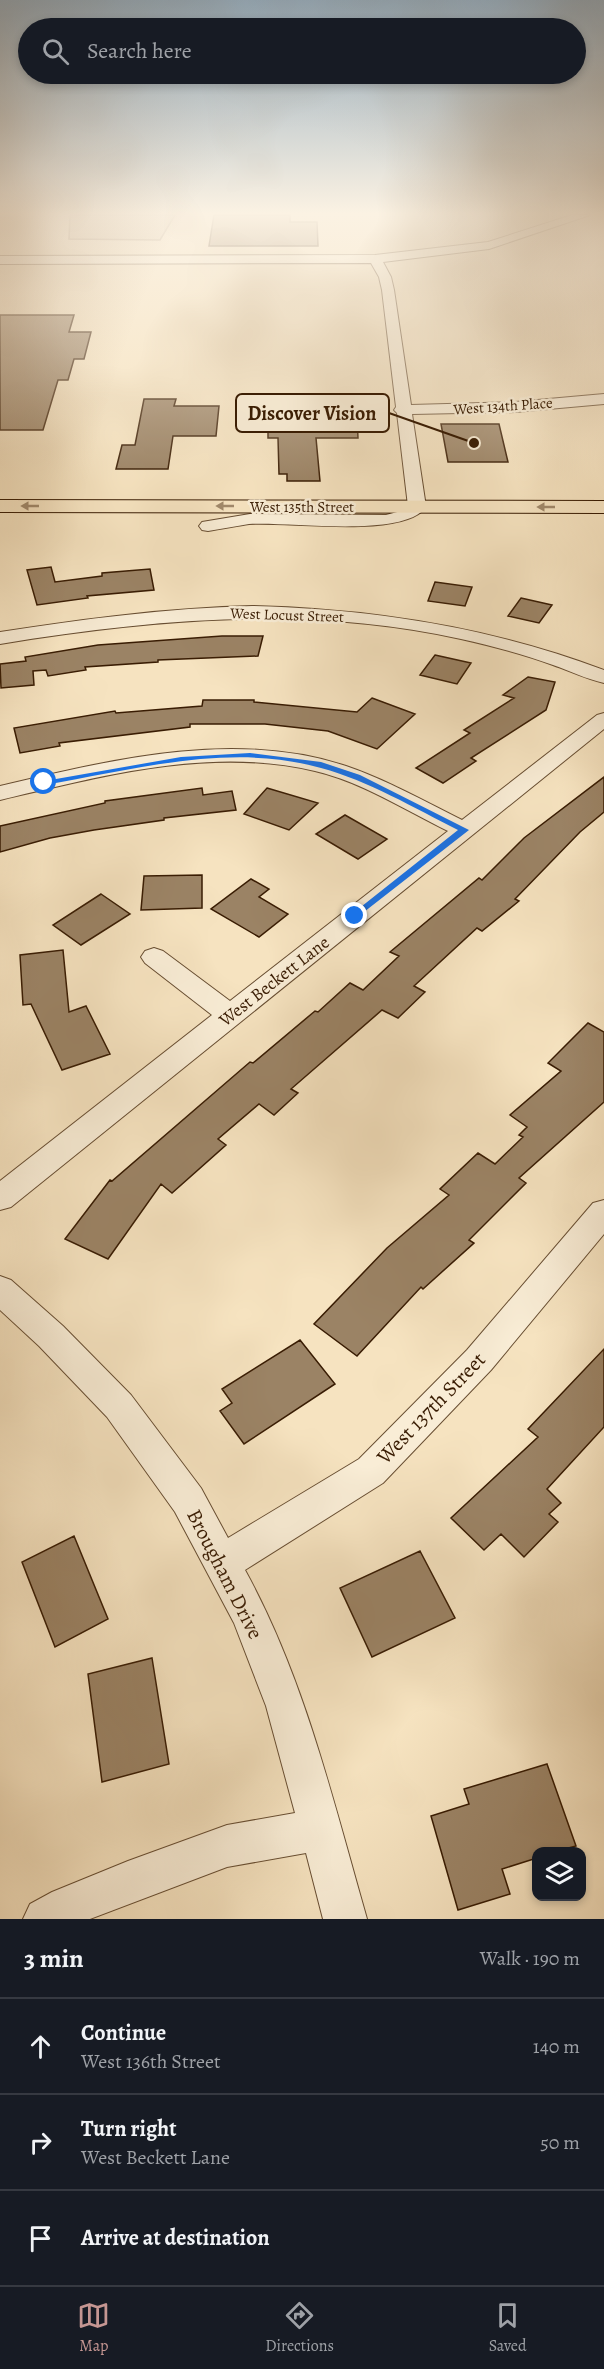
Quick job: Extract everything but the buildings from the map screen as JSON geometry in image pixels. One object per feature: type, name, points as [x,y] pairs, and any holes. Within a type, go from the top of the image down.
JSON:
[{"type":"main road","name":"West 135th Street","points":[[0,506],[604,507]]},
{"type":"main road","name":"West 135th Street","points":[[0,525],[604,526]]},
{"type":"street","points":[[208,526],[250,519],[386,520],[407,515],[417,507],[389,305]]},
{"type":"street","name":"West 134th Place","points":[[402,410],[472,410],[604,399]]},
{"type":"street","name":"West Locust Street","points":[[0,638],[112,621],[204,613],[323,614],[411,625],[501,643],[583,668],[604,677]]},
{"type":"street","name":"West Beckett Lane","points":[[0,1198],[604,719]]},
{"type":"street","points":[[0,793],[120,768],[181,759],[250,755],[321,765],[357,777],[464,830]]},
{"type":"street","points":[[154,957],[230,1015]]},
{"type":"street","name":"West 137th Street","points":[[222,1563],[371,1471],[478,1360],[604,1212]]},
{"type":"street","name":"Brougham Drive","points":[[0,1290],[51,1336],[119,1406],[188,1500],[248,1612],[286,1706],[345,1919]]},
{"type":"street","points":[[45,1919],[67,1907],[128,1882],[226,1846],[321,1830]]},
{"type":"place","name":"Discover Vision","points":[[474,443]]},
{"type":"route","points":[[44,782],[181,759],[250,755],[273,757],[321,765],[357,777],[464,830],[355,916]]}]
